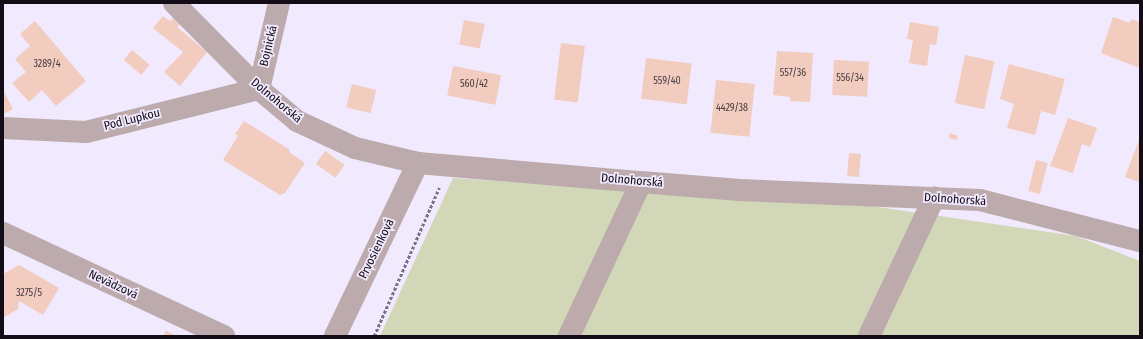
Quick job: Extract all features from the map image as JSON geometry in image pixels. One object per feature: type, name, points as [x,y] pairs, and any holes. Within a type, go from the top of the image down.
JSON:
[{"type":"street","name":"Dolnohorská","points":[[174,3],[260,89],[297,121],[355,148],[418,163],[641,182],[740,190],[980,200],[1140,241]]},
{"type":"street","name":"Bojnická","points":[[260,89],[279,3]]},
{"type":"street","name":"Pod Lupkou","points":[[3,128],[17,131],[86,132],[260,89]]},
{"type":"street","name":"Prvosienková","points":[[335,336],[418,163]]},
{"type":"street","points":[[569,336],[641,182]]},
{"type":"street","points":[[869,336],[934,198]]},
{"type":"street","name":"Nevädzová","points":[[3,234],[224,336]]},
{"type":"path","points":[[374,336],[449,166]]},
{"type":"green space","points":[[453,178],[871,206],[1076,236],[1140,261],[1140,336],[380,336]]},
{"type":"building","points":[[163,16],[170,21],[173,18],[180,24],[177,27],[207,52],[180,86],[164,72],[183,52],[153,28]]},
{"type":"building","points":[[1113,17],[1130,23],[1131,19],[1140,22],[1140,68],[1101,53]]},
{"type":"building","points":[[464,20],[485,24],[480,49],[459,45]]},
{"type":"building","points":[[35,21],[86,81],[56,106],[42,90],[29,102],[12,83],[26,72],[15,59],[30,46],[20,34]]},
{"type":"building","points":[[910,22],[939,27],[936,45],[930,44],[927,66],[909,63],[913,40],[907,39]]},
{"type":"building","points":[[561,43],[585,46],[578,102],[554,100]]},
{"type":"building","points":[[132,50],[150,65],[141,75],[124,60]]},
{"type":"building","points":[[777,51],[813,53],[810,102],[790,101],[790,97],[773,95]]},
{"type":"building","points":[[965,55],[994,61],[984,109],[955,103]]},
{"type":"building","points":[[646,58],[692,64],[687,104],[641,99]]},
{"type":"building","points":[[834,60],[869,62],[867,97],[832,95]]},
{"type":"building","points":[[1009,64],[1065,79],[1055,115],[1041,111],[1035,135],[1007,128],[1014,104],[1000,99]]},
{"type":"building","points":[[453,66],[501,75],[495,105],[447,95]]},
{"type":"building","points":[[716,80],[755,84],[749,137],[710,133]]},
{"type":"building","points":[[352,84],[376,90],[370,113],[346,107]]},
{"type":"building","points":[[3,90],[13,109],[3,114]]},
{"type":"building","points":[[1068,118],[1097,128],[1090,147],[1082,144],[1073,173],[1050,166]]},
{"type":"building","points":[[244,121],[290,150],[289,152],[305,163],[285,193],[280,195],[223,160],[238,136],[235,134]]},
{"type":"building","points":[[949,133],[958,136],[957,140],[949,138]]},
{"type":"building","points":[[1140,137],[1140,181],[1139,182],[1125,177]]},
{"type":"building","points":[[325,151],[345,165],[335,178],[316,164]]},
{"type":"building","points":[[849,153],[861,154],[859,177],[847,176]]},
{"type":"building","points":[[1036,160],[1048,163],[1040,194],[1028,191]]},
{"type":"building","points":[[19,265],[59,288],[43,315],[19,301],[18,309],[3,318],[3,274]]},
{"type":"building","points":[[166,331],[177,336],[163,336]]}]
